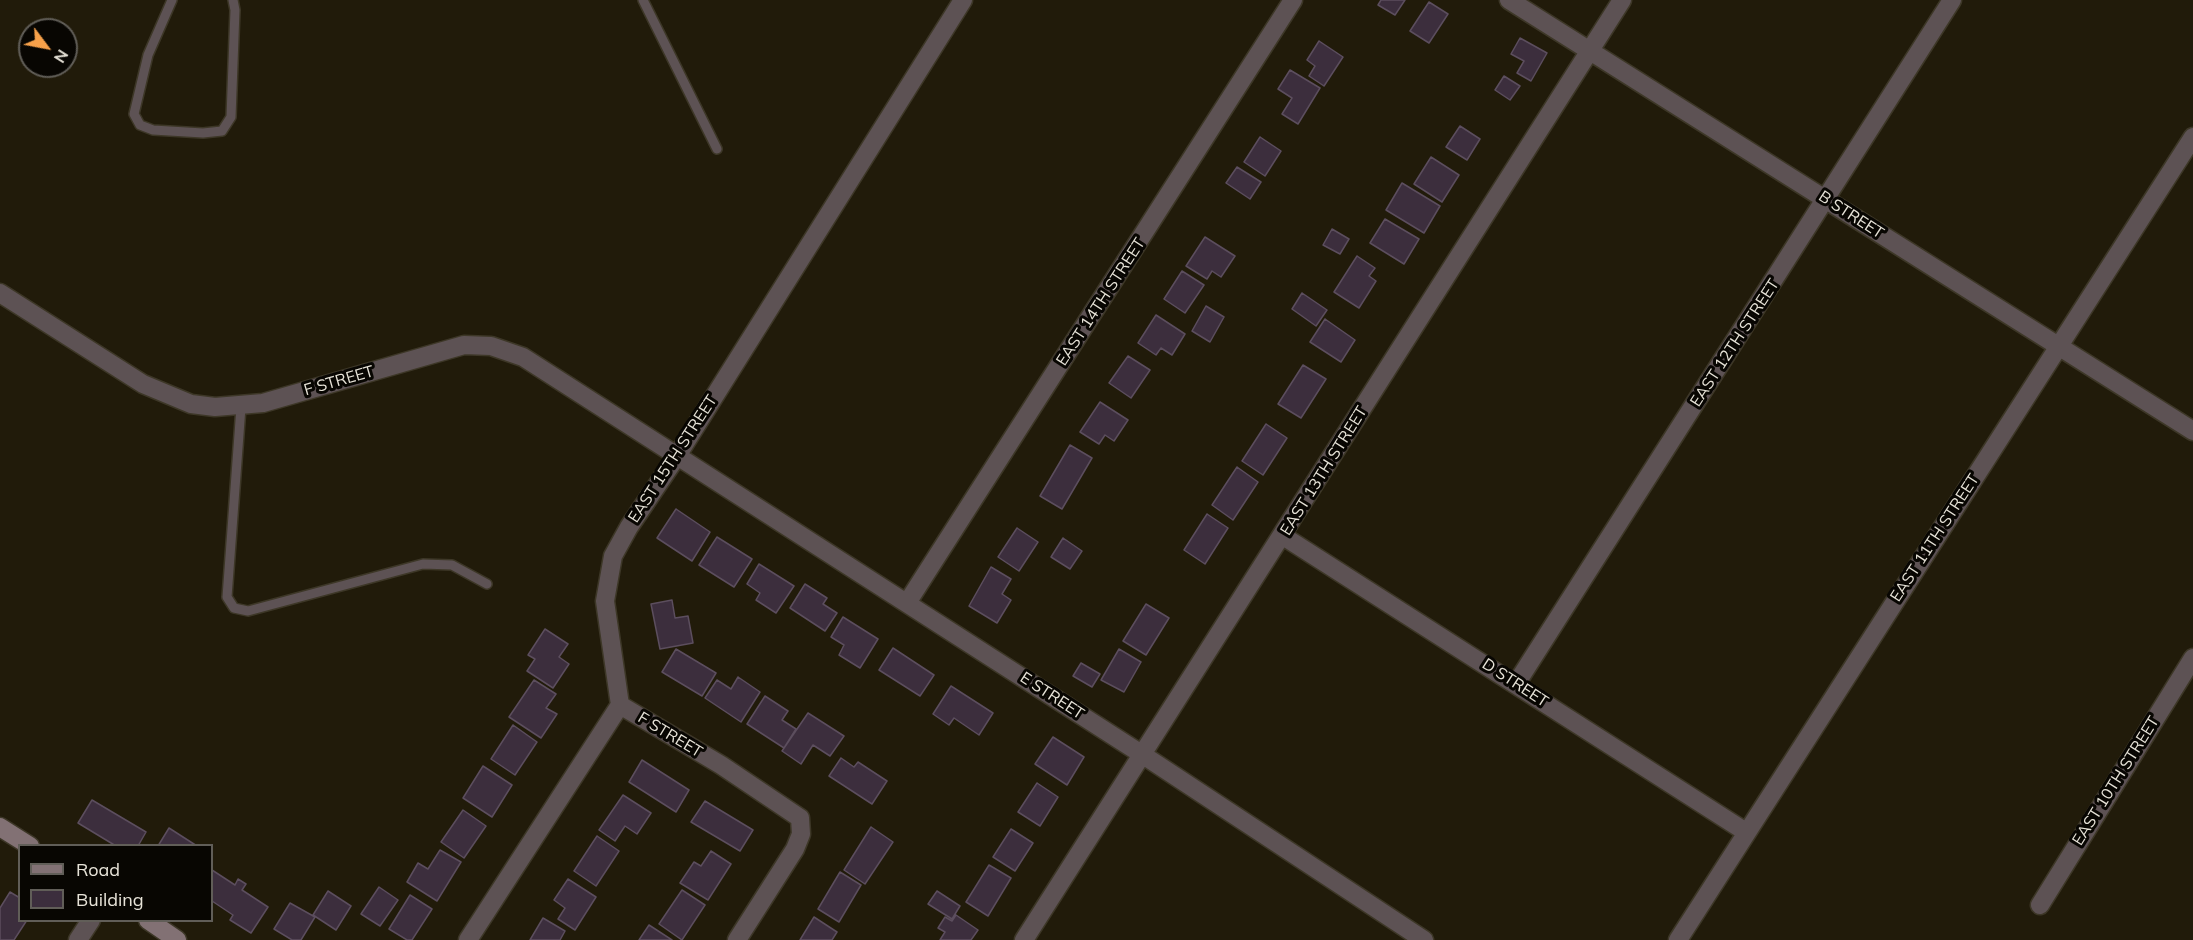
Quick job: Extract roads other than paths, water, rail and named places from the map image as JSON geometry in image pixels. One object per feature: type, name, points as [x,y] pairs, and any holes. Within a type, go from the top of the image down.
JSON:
[{"type":"main road","points":[[0,827],[27,844]]},
{"type":"main road","points":[[150,922],[177,940]]},
{"type":"street","name":"EAST 15TH STREET","points":[[620,705],[605,601],[613,556],[629,527],[677,456],[963,0]]},
{"type":"street","name":"EAST 14TH STREET","points":[[907,603],[1293,0]]},
{"type":"street","name":"B STREET","points":[[1509,0],[2058,348],[2193,430]]},
{"type":"street","name":"EAST 13TH STREET","points":[[1024,940],[1622,0]]},
{"type":"street","name":"EAST 12TH STREET","points":[[1516,684],[1953,0]]},
{"type":"street","name":"EAST 11TH STREET","points":[[1678,940],[2193,137]]},
{"type":"street","name":"F STREET","points":[[0,293],[143,384],[191,404],[241,407],[263,403],[464,345],[491,346],[523,357],[677,456]]},
{"type":"street","name":"E STREET","points":[[677,456],[1143,755],[1424,940]]},
{"type":"street","name":"D STREET","points":[[1282,536],[1746,832]]},
{"type":"street","name":"EAST 10TH STREET","points":[[2040,904],[2193,658]]},
{"type":"street","name":"F STREET","points":[[620,705],[721,765],[800,818],[801,834],[795,849],[737,940]]},
{"type":"street","points":[[468,940],[620,705]]},
{"type":"street","points":[[78,940],[90,922]]},
{"type":"lane","points":[[172,0],[148,55],[134,114],[140,125],[153,130],[203,133],[222,131],[231,117],[235,21],[233,0]]},
{"type":"lane","points":[[643,0],[717,149]]},
{"type":"lane","points":[[241,407],[227,597],[234,608],[248,611],[423,564],[452,566],[487,584]]}]
